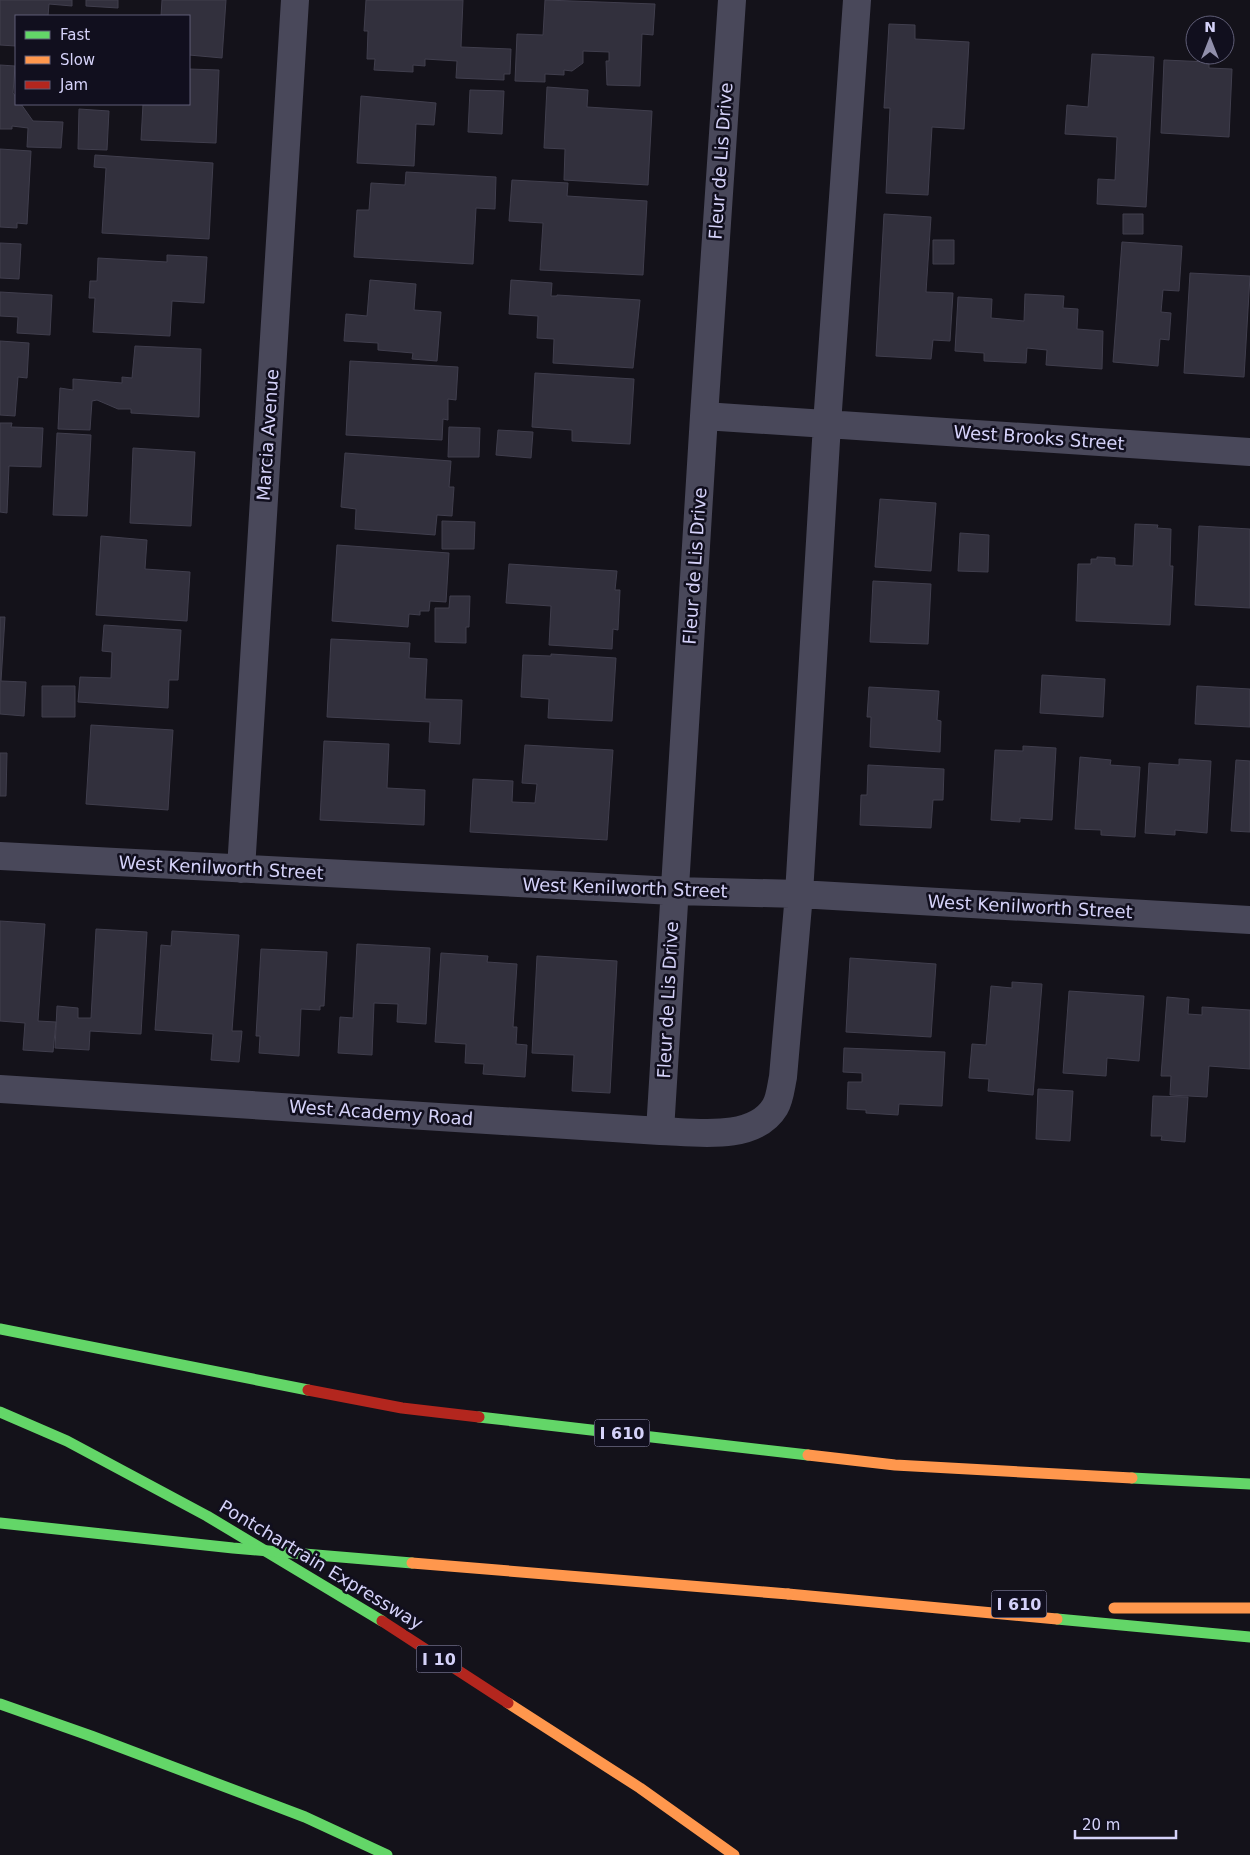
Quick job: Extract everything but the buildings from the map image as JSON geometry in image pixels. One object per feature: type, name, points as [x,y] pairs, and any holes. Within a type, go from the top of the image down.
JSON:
[{"type":"highway","name":"I 610","points":[[0,1329],[402,1408],[895,1465],[1250,1484]]},
{"type":"highway","name":"Pontchartrain Expressway","points":[[0,1412],[67,1441],[207,1516],[349,1600],[631,1782],[734,1855]]},
{"type":"highway","name":"I 610","points":[[0,1523],[233,1548],[788,1594],[1032,1605]]},
{"type":"highway","points":[[788,1594],[1250,1637]]},
{"type":"highway","points":[[1101,1608],[1250,1608]]},
{"type":"highway","points":[[0,1704],[91,1736],[295,1814],[387,1855]]},
{"type":"highway","points":[[667,1808],[748,1855]]},
{"type":"street","name":"Marcia Avenue","points":[[241,869],[295,0]]},
{"type":"street","name":"Fleur de Lis Drive","points":[[660,1131],[704,416],[732,0]]},
{"type":"street","points":[[799,894],[827,424],[857,0]]},
{"type":"street","name":"West Brooks Street","points":[[704,416],[1250,452]]},
{"type":"street","name":"West Kenilworth Street","points":[[0,856],[674,891],[799,894],[1250,920]]},
{"type":"street","name":"West Academy Road","points":[[0,1089],[660,1131],[711,1133],[738,1131],[760,1123],[776,1106],[783,1077],[799,894]]},
{"type":"traffic: fast","points":[[0,1329],[308,1390]]},
{"type":"traffic: fast","points":[[0,1412],[67,1441],[207,1516],[382,1621]]},
{"type":"traffic: fast","points":[[479,1417],[808,1455]]},
{"type":"traffic: fast","points":[[1132,1478],[1250,1484]]},
{"type":"traffic: fast","points":[[0,1523],[233,1548],[412,1563]]},
{"type":"traffic: fast","points":[[1057,1619],[1250,1637]]},
{"type":"traffic: fast","points":[[0,1704],[91,1736],[305,1817],[387,1855]]},
{"type":"traffic: slow","points":[[808,1455],[895,1465],[1132,1478]]},
{"type":"traffic: slow","points":[[412,1563],[788,1594]]},
{"type":"traffic: slow","points":[[788,1594],[1057,1619]]},
{"type":"traffic: slow","points":[[1114,1608],[1250,1608]]},
{"type":"traffic: slow","points":[[508,1703],[640,1788],[734,1855]]},
{"type":"traffic: jam","points":[[308,1390],[402,1408],[479,1417]]},
{"type":"traffic: jam","points":[[382,1621],[508,1703]]}]
